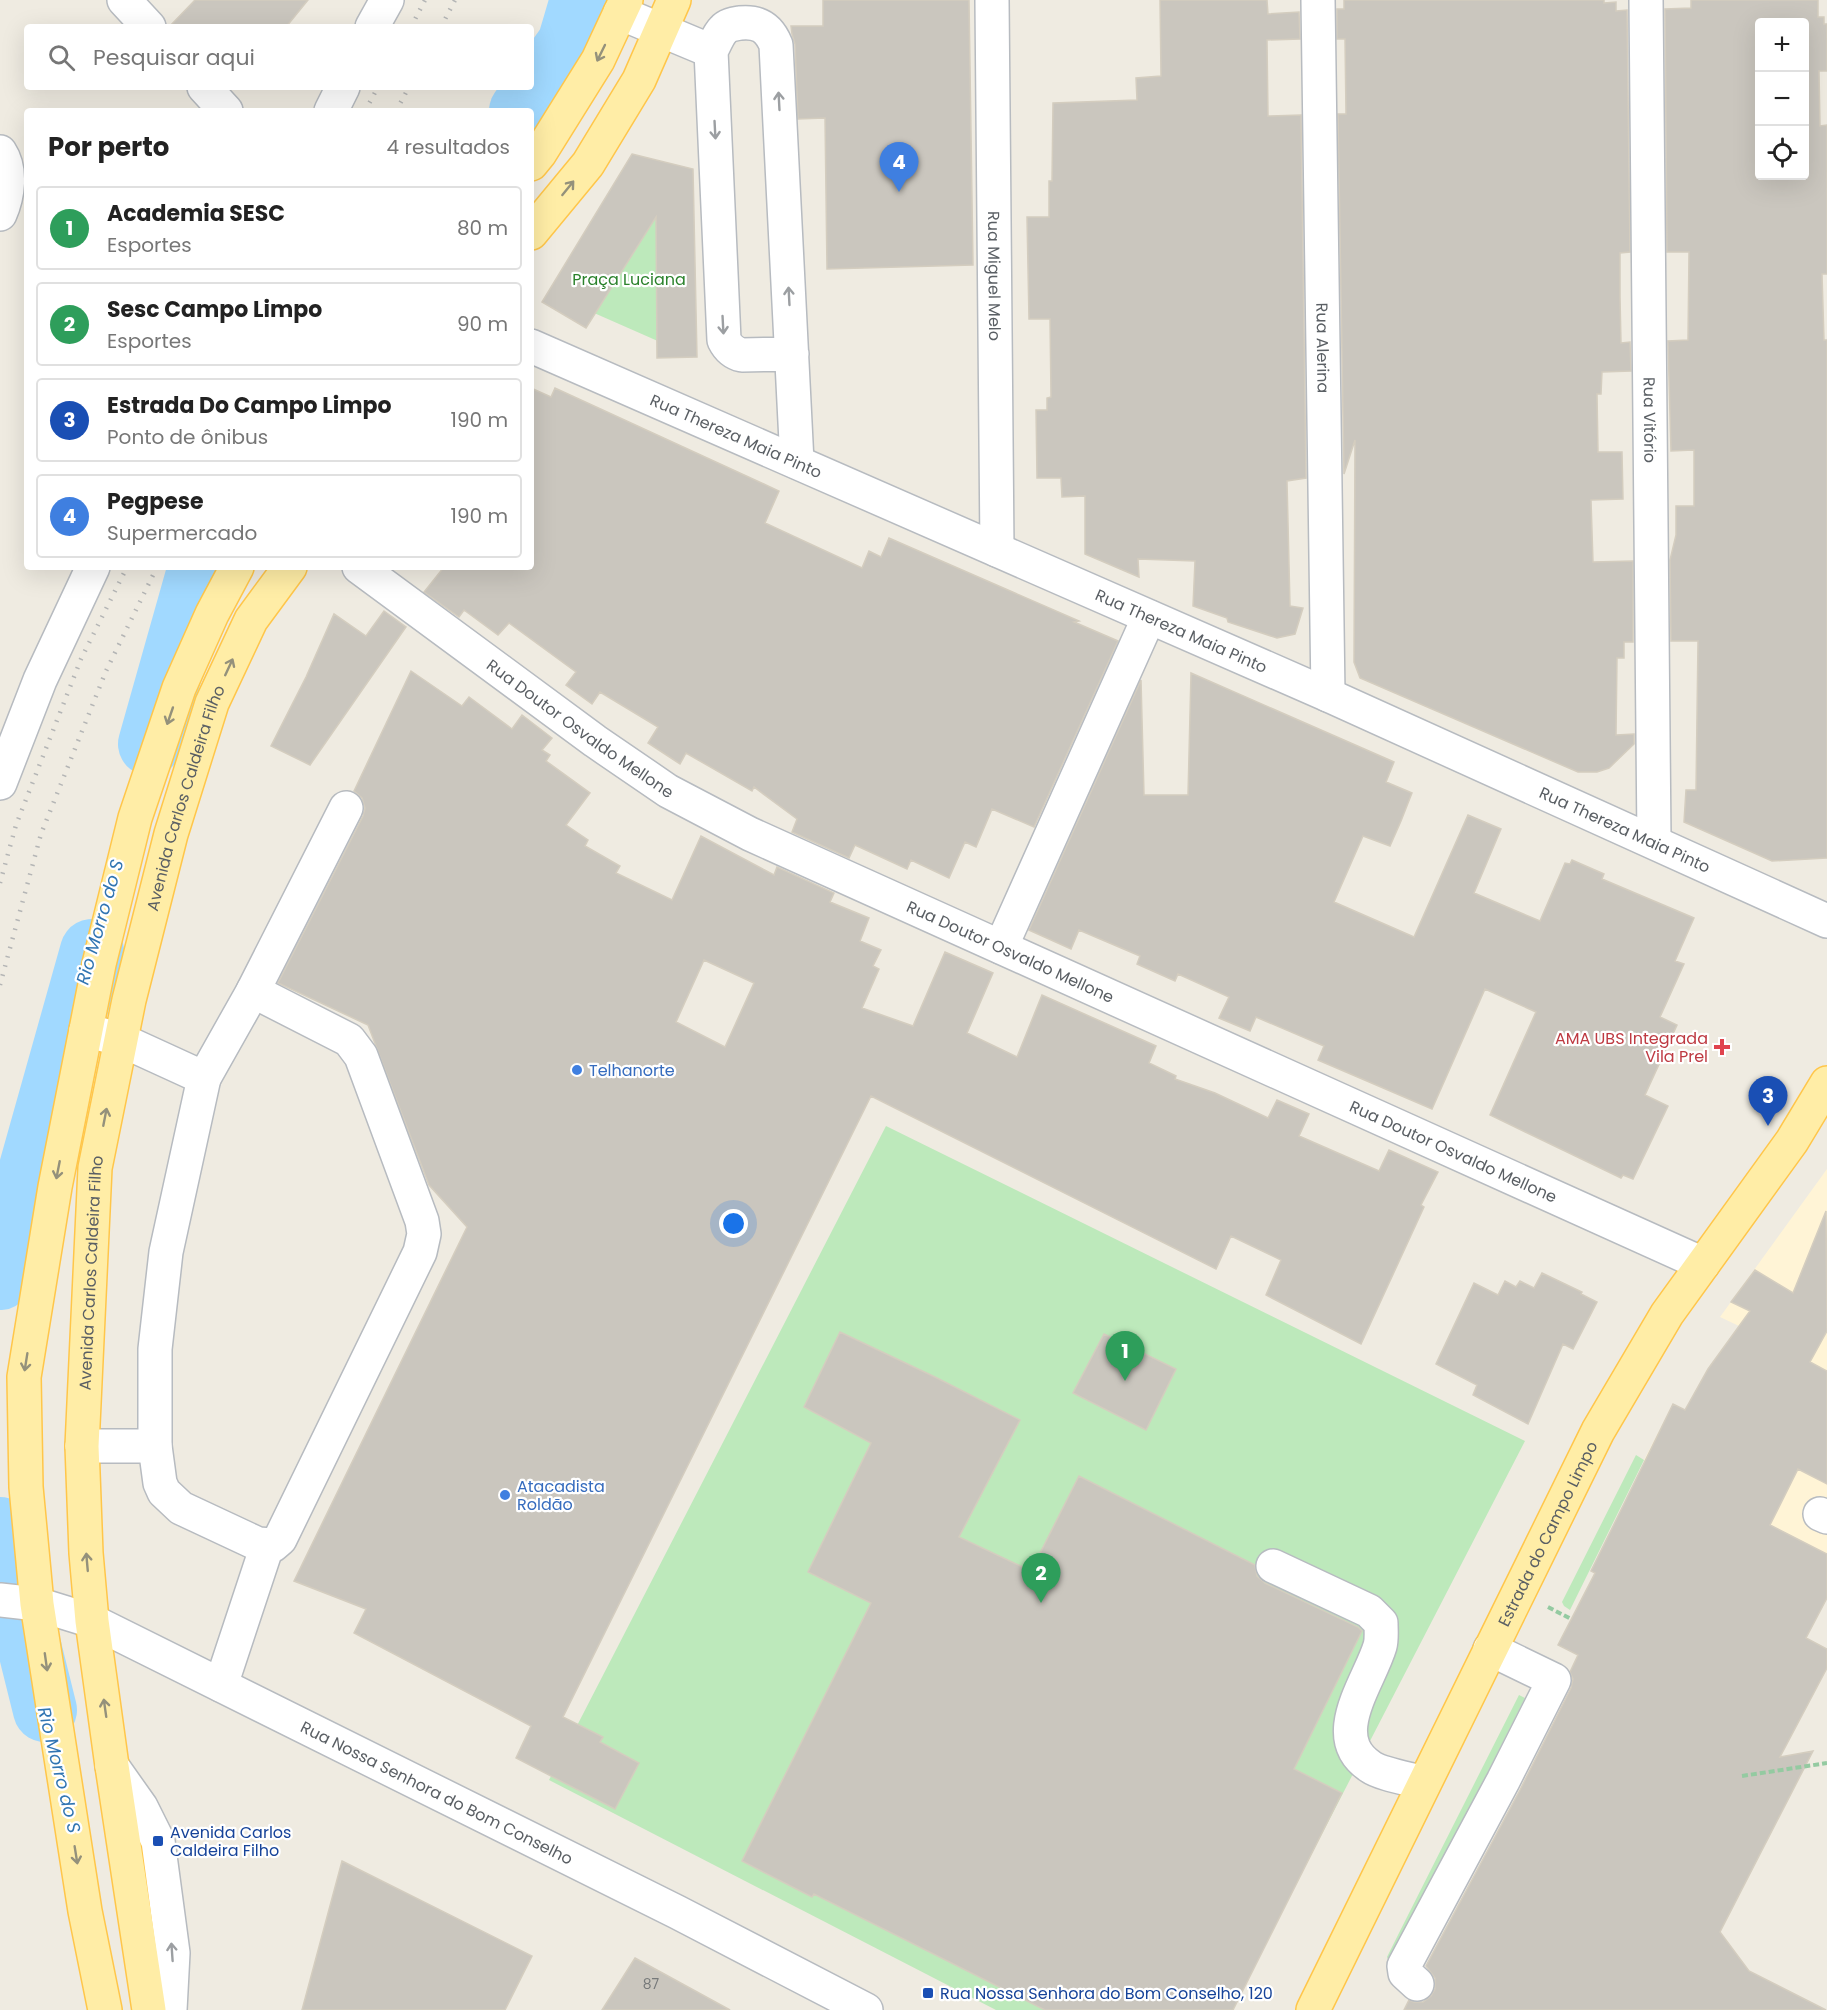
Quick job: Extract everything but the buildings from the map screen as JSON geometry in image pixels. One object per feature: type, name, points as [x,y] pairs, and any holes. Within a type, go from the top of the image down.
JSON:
[{"type":"main road","points":[[534,229],[588,164],[639,80],[674,0]]},
{"type":"main road","points":[[534,160],[598,60],[623,6]]},
{"type":"main road","points":[[105,2010],[85,1911],[38,1604],[26,1487],[24,1377],[55,1187],[99,964],[135,819],[180,688],[212,614],[235,570]]},
{"type":"main road","name":"Avenida Carlos Caldeira Filho","points":[[149,2010],[112,1766],[92,1621],[86,1554],[82,1446],[95,1168],[129,1000],[171,834],[212,703],[251,620],[288,570]]},
{"type":"main road","name":"Estrada do Campo Limpo","points":[[1319,2008],[1424,1783],[1598,1431],[1667,1314],[1792,1141],[1827,1083]]},
{"type":"street","points":[[124,0],[146,24]]},
{"type":"street","points":[[374,24],[387,0]]},
{"type":"street","name":"Rua Miguel Melo","points":[[992,0],[997,550]]},
{"type":"street","name":"Rua Alerina","points":[[1318,0],[1328,695]]},
{"type":"street","name":"Rua Vitório","points":[[1646,0],[1654,841]]},
{"type":"street","points":[[623,6],[661,31],[711,51]]},
{"type":"street","points":[[792,354],[742,355],[735,353],[724,340],[711,51],[723,29],[731,24],[751,22],[763,26],[771,34],[776,45],[792,354],[797,462]]},
{"type":"street","points":[[207,90],[223,108]]},
{"type":"street","points":[[332,108],[342,90]]},
{"type":"street","points":[[0,153],[4,158],[8,198],[0,214]]},
{"type":"street","name":"Rua Thereza Maia Pinto","points":[[534,347],[1328,695],[1827,921]]},
{"type":"street","points":[[0,783],[40,680],[92,570]]},
{"type":"street","name":"Rua Doutor Osvaldo Mellone","points":[[363,570],[595,741],[668,791],[778,847],[1703,1264]]},
{"type":"street","points":[[1001,947],[1149,616]]},
{"type":"street","points":[[253,991],[349,1040],[356,1048],[361,1056],[418,1211],[424,1234],[420,1252],[280,1539],[273,1545],[267,1546],[258,1544],[181,1508],[164,1492],[160,1483],[154,1446],[155,1349],[166,1252],[204,1078],[253,991],[346,808]]},
{"type":"street","points":[[86,1030],[121,1040],[204,1078]]},
{"type":"street","points":[[82,1446],[154,1446]]},
{"type":"street","points":[[221,1685],[267,1546]]},
{"type":"street","points":[[1273,1566],[1369,1611],[1381,1623],[1381,1645],[1354,1708],[1350,1725],[1352,1743],[1359,1755],[1372,1768],[1424,1783]]},
{"type":"street","name":"Rua Nossa Senhora do Bom Conselho","points":[[0,1600],[38,1604],[92,1621],[676,1912],[865,2010]]},
{"type":"street","points":[[1417,1984],[1405,1974],[1404,1966],[1554,1680],[1490,1649]]},
{"type":"street","points":[[112,1766],[141,1807],[158,1842],[173,1953],[170,2010]]},
{"type":"path","points":[[1742,1776],[1827,1763]]},
{"type":"shaded area","points":[[1827,1169],[1827,1554],[1644,1460],[1673,1404],[1685,1410],[1739,1326],[1720,1317]]},
{"type":"green space","name":"Praça Luciana","points":[[672,186],[660,342],[560,298]]},
{"type":"green space","points":[[886,1126],[1525,1441],[1231,2010],[996,2010],[549,1780]]},
{"type":"green space","points":[[1636,1455],[1644,1460],[1570,1610],[1562,1602]]},
{"type":"green space","points":[[1519,1695],[1525,1698],[1424,1900],[1389,1962],[1387,1957]]},
{"type":"waterway","name":"Rio Morro do S","points":[[523,108],[569,44],[582,0]]},
{"type":"waterway","name":"Rio Morro do S","points":[[150,744],[199,570]]},
{"type":"waterway","name":"Rio Morro do S","points":[[0,1278],[92,951]]},
{"type":"waterway","name":"Rio Morro do S","points":[[0,1529],[45,1710]]},
{"type":"railway","points":[[413,24],[425,0]]},
{"type":"railway","points":[[443,24],[455,0]]},
{"type":"railway","points":[[367,108],[376,90]]},
{"type":"railway","points":[[398,108],[407,90]]},
{"type":"railway","points":[[0,883],[16,825],[81,659],[126,570]]},
{"type":"railway","points":[[0,985],[41,834],[106,671],[156,570]]},
{"type":"place","name":"Pegpese","points":[[899,192]]},
{"type":"place","name":"AMA UBS Integrada Vila Prel","points":[[1722,1047]]},
{"type":"place","name":"Telhanorte","points":[[577,1070]]},
{"type":"place","name":"Estrada Do Campo Limpo","points":[[1768,1126]]},
{"type":"place","name":"Academia SESC","points":[[1125,1381]]},
{"type":"place","name":"Atacadista Roldão","points":[[505,1495]]},
{"type":"place","name":"Sesc Campo Limpo","points":[[1041,1603]]},
{"type":"place","name":"Avenida Carlos Caldeira Filho","points":[[158,1841]]},
{"type":"place","name":"Rua Nossa Senhora do Bom Conselho, 120","points":[[928,1993]]}]
